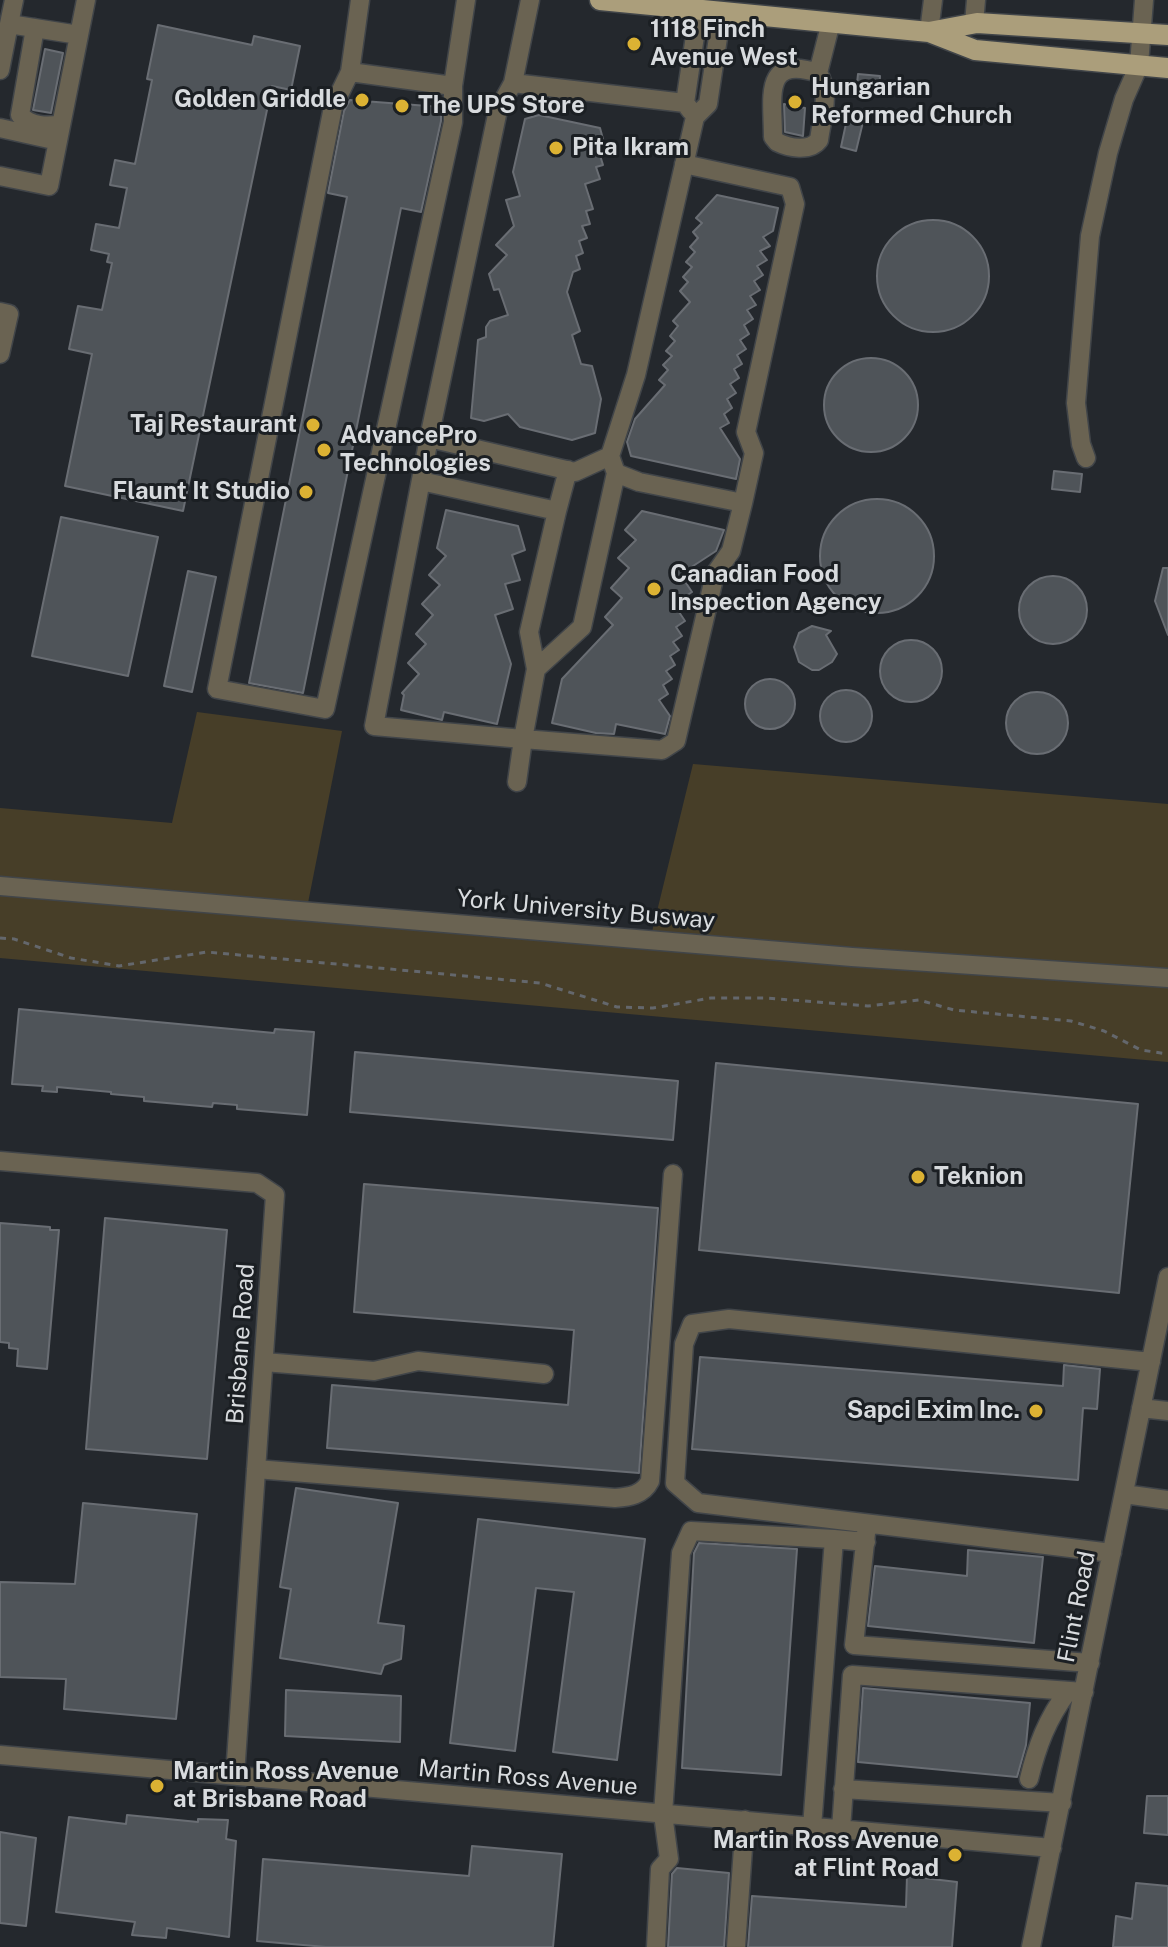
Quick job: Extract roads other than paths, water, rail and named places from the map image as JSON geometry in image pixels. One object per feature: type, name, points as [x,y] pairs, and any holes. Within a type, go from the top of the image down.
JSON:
[{"type":"main road","points":[[600,0],[662,2],[722,11],[753,7],[831,22],[929,32],[975,50],[1168,68]]},
{"type":"main road","points":[[929,32],[974,23],[1168,35]]},
{"type":"street","points":[[0,70],[14,0]]},
{"type":"street","points":[[0,176],[49,186],[86,0]]},
{"type":"street","points":[[360,0],[350,72],[333,107],[217,689],[325,709],[453,122],[453,86],[466,0]]},
{"type":"street","points":[[530,0],[513,83],[498,110],[429,438],[374,726],[662,750],[676,741],[715,574],[731,551],[743,503],[754,453],[746,432],[795,204],[790,187],[684,164]]},
{"type":"street","points":[[929,32],[933,0]]},
{"type":"street","points":[[974,23],[976,0]]},
{"type":"street","points":[[1086,458],[1081,444],[1076,403],[1090,236],[1108,153],[1124,99],[1139,65],[1144,0]]},
{"type":"street","points":[[536,669],[582,627],[613,464],[684,164],[699,9]]},
{"type":"street","points":[[513,83],[690,110],[708,104],[722,11]]},
{"type":"street","points":[[818,73],[790,68],[783,69],[775,78],[773,137],[777,142],[808,148],[819,140],[825,93],[818,73],[831,22]]},
{"type":"street","points":[[9,24],[79,35]]},
{"type":"street","points":[[35,28],[20,115],[25,120],[60,132]]},
{"type":"street","points":[[350,72],[453,86]]},
{"type":"street","points":[[0,128],[60,132]]},
{"type":"street","points":[[0,312],[9,314],[0,354]]},
{"type":"street","points":[[429,438],[575,472],[613,464],[639,482],[743,503]]},
{"type":"street","points":[[517,782],[536,669],[529,632],[568,470]]},
{"type":"street","points":[[421,481],[557,511]]},
{"type":"street","name":"York University Busway","points":[[0,886],[852,957],[1168,978]]},
{"type":"street","name":"Brisbane Road","points":[[0,1161],[257,1183],[275,1195],[235,1775]]},
{"type":"street","points":[[256,1469],[615,1498],[643,1490],[650,1481],[673,1174]]},
{"type":"street","name":"Flint Road","points":[[1031,1947],[1062,1803],[1076,1692],[1090,1663],[1141,1408],[1163,1325],[1168,1277]]},
{"type":"street","points":[[1112,1553],[866,1533],[698,1503],[675,1483],[684,1344],[692,1324],[729,1319],[1151,1362]]},
{"type":"street","points":[[264,1362],[374,1371],[418,1361],[544,1374]]},
{"type":"street","points":[[1141,1408],[1168,1411]]},
{"type":"street","points":[[1124,1494],[1168,1500]]},
{"type":"street","points":[[656,1947],[660,1869],[669,1859],[663,1814],[681,1553],[691,1531],[834,1539],[866,1533]]},
{"type":"street","points":[[866,1533],[854,1645],[1090,1663]]},
{"type":"street","points":[[812,1827],[834,1539]]},
{"type":"street","points":[[841,1829],[852,1675],[1076,1692]]},
{"type":"street","points":[[1029,1779],[1038,1742],[1052,1712],[1076,1692]]},
{"type":"street","name":"Martin Ross Avenue","points":[[0,1755],[1052,1848]]},
{"type":"street","points":[[843,1789],[1062,1803]]},
{"type":"street","points":[[736,1947],[745,1820]]},
{"type":"place","name":"1118 Finch Avenue West","points":[[634,44]]},
{"type":"place","name":"Golden Griddle","points":[[362,100]]},
{"type":"place","name":"Hungarian Reformed Church","points":[[795,102]]},
{"type":"place","name":"The UPS Store","points":[[402,106]]},
{"type":"place","name":"Pita Ikram","points":[[556,148]]},
{"type":"place","name":"Taj Restaurant","points":[[313,425]]},
{"type":"place","name":"AdvancePro Technologies","points":[[324,450]]},
{"type":"place","name":"Flaunt It Studio","points":[[306,492]]},
{"type":"place","name":"Canadian Food Inspection Agency","points":[[654,589]]},
{"type":"place","name":"Teknion","points":[[918,1177]]},
{"type":"place","name":"Sapci Exim Inc.","points":[[1036,1411]]},
{"type":"place","name":"Martin Ross Avenue at Brisbane Road","points":[[157,1786]]},
{"type":"place","name":"Martin Ross Avenue at Flint Road","points":[[955,1855]]}]
